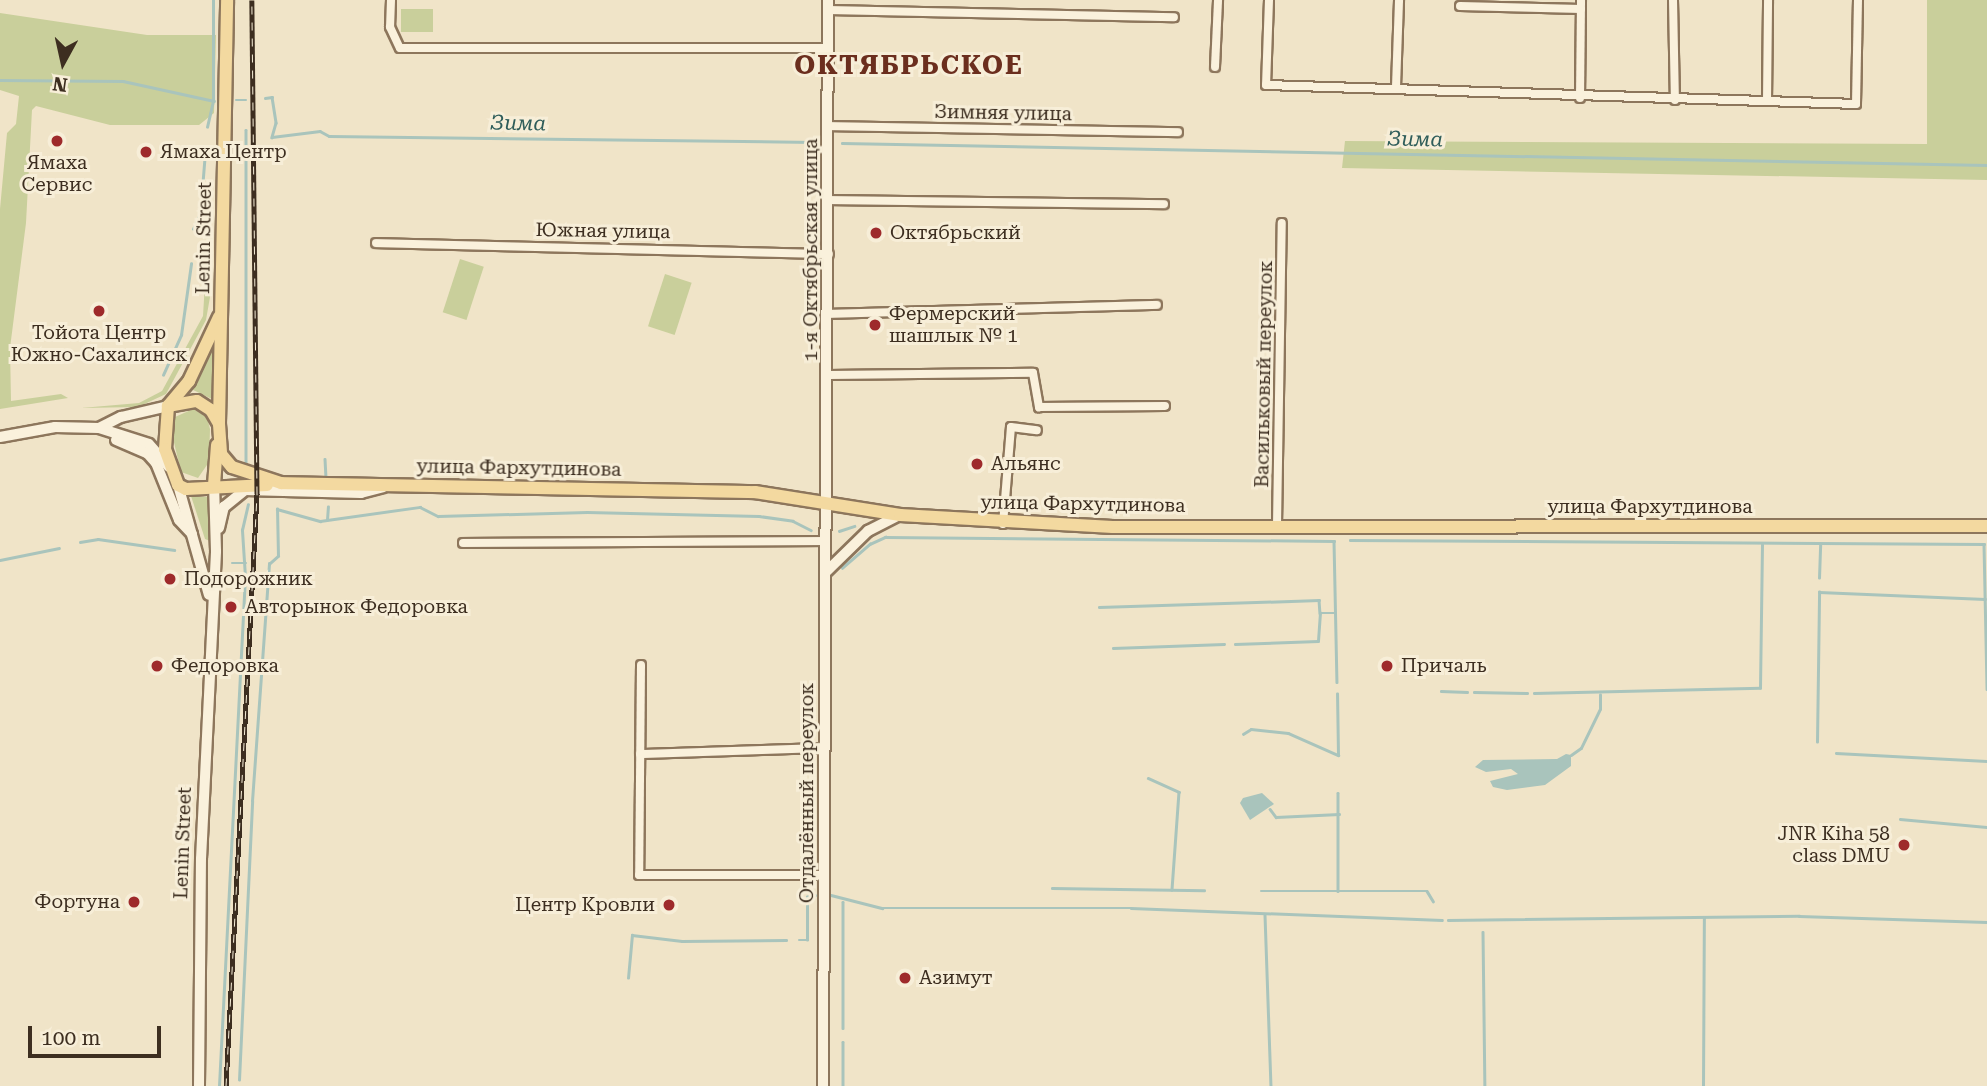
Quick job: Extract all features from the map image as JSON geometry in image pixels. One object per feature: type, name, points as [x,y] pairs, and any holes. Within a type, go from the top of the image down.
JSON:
[{"type":"main road","name":"Lenin Street","points":[[219,424],[227,0]]},
{"type":"main road","name":"1-я Октябрьская улица","points":[[826,500],[829,375],[828,5]]},
{"type":"main road","name":"Lenin Street","points":[[168,406],[200,362],[222,309]]},
{"type":"main road","points":[[100,428],[121,417],[197,401],[211,410],[219,424],[214,485]]},
{"type":"main road","points":[[168,406],[165,449],[178,485],[194,490],[214,485],[281,483]]},
{"type":"main road","name":"улица Фархутдинова","points":[[219,424],[221,453],[232,467],[281,483],[680,488],[826,500],[900,515],[1003,524],[1987,526]]},
{"type":"main road","points":[[0,437],[55,427],[100,428],[149,444],[171,469]]},
{"type":"main road","points":[[100,428],[147,453],[179,520],[192,534]]},
{"type":"main road","name":"Lenin Street","points":[[178,485],[211,601]]},
{"type":"main road","name":"Lenin Street","points":[[199,1086],[201,859],[211,601],[216,551],[214,485]]},
{"type":"main road","points":[[216,551],[224,507],[245,490],[361,493],[390,486]]},
{"type":"main road","name":"Отдалённый переулок","points":[[823,1086],[826,500]]},
{"type":"main road","points":[[826,572],[868,531],[900,515]]},
{"type":"street","points":[[391,0],[390,27],[400,48],[828,48]]},
{"type":"street","points":[[1215,66],[1218,0]]},
{"type":"street","points":[[1269,0],[1266,85],[1396,87],[1580,98],[1856,104],[1858,0]]},
{"type":"street","points":[[1396,87],[1399,0]]},
{"type":"street","points":[[1673,0],[1675,100]]},
{"type":"street","points":[[1767,101],[1768,0]]},
{"type":"street","points":[[1460,6],[1581,4],[1580,98]]},
{"type":"street","points":[[828,5],[1174,17]]},
{"type":"street","name":"Зимняя улица","points":[[828,126],[1178,132]]},
{"type":"street","points":[[829,200],[1164,204]]},
{"type":"street","name":"Васильковый переулок","points":[[1277,525],[1282,223]]},
{"type":"street","name":"Южная улица","points":[[376,243],[829,254]]},
{"type":"street","points":[[829,314],[1157,306]]},
{"type":"street","points":[[829,375],[1033,373],[1039,407],[1165,406]]},
{"type":"street","points":[[1003,524],[1011,427],[1037,430]]},
{"type":"street","points":[[463,542],[825,541]]},
{"type":"street","points":[[641,665],[639,875],[824,875]]},
{"type":"street","points":[[640,754],[825,748]]},
{"type":"green space","points":[[1927,0],[1987,0],[1987,180],[1342,168],[1345,141],[1927,144]]},
{"type":"green space","points":[[401,9],[433,9],[433,32],[401,32]]},
{"type":"green space","points":[[0,13],[147,35],[216,35],[214,113],[199,125],[110,125],[36,106],[32,110],[26,223],[10,348],[11,401],[61,394],[68,398],[0,409],[0,209],[7,133],[16,124],[19,96],[0,90]]},
{"type":"green space","points":[[460,259],[484,267],[466,320],[443,312]]},
{"type":"green space","points":[[206,265],[210,297],[206,320],[166,394],[138,407],[81,408],[139,403],[162,391],[203,316]]},
{"type":"green space","points":[[665,274],[692,283],[675,335],[648,326]]},
{"type":"green space","points":[[215,346],[217,357],[212,399],[191,389]]},
{"type":"green space","points":[[193,409],[207,417],[210,429],[209,462],[198,478],[181,472],[172,434],[175,417]]},
{"type":"green space","points":[[191,496],[209,497],[210,541],[205,539]]},
{"type":"water","points":[[1566,754],[1571,755],[1571,766],[1545,785],[1507,790],[1493,787],[1490,781],[1518,774],[1511,769],[1486,772],[1475,767],[1483,760],[1557,759]]},
{"type":"water","points":[[1262,793],[1274,804],[1250,820],[1240,803],[1243,798]]},
{"type":"waterway","points":[[207,127],[213,101],[213,0]]},
{"type":"waterway","name":"Зима","points":[[0,80],[123,81],[214,101]]},
{"type":"waterway","name":"Зима","points":[[265,98],[272,97],[276,123],[272,137],[320,131],[329,136],[814,142]]},
{"type":"waterway","name":"Зима","points":[[236,100],[246,100]]},
{"type":"waterway","points":[[246,130],[246,464]]},
{"type":"waterway","name":"Зима","points":[[842,143],[1987,165]]},
{"type":"waterway","points":[[193,229],[200,214],[205,152]]},
{"type":"waterway","points":[[163,375],[181,335],[191,264]]},
{"type":"waterway","points":[[325,459],[326,477]]},
{"type":"waterway","points":[[219,1086],[245,577],[242,530],[248,505]]},
{"type":"waterway","points":[[327,520],[328,507]]},
{"type":"waterway","points":[[239,1080],[252,801],[269,564],[278,556],[277,509],[320,521],[420,507],[438,516],[587,512],[759,516],[793,521],[811,530]]},
{"type":"waterway","points":[[839,531],[854,526]]},
{"type":"waterway","points":[[842,568],[870,544],[885,537],[1334,541],[1337,682]]},
{"type":"waterway","points":[[80,542],[98,539],[174,550]]},
{"type":"waterway","points":[[1350,540],[1984,544],[1987,689]]},
{"type":"waterway","points":[[1534,693],[1760,688],[1762,545]]},
{"type":"waterway","points":[[1819,578],[1820,545]]},
{"type":"waterway","points":[[0,560],[59,548]]},
{"type":"waterway","points":[[232,563],[246,563]]},
{"type":"waterway","points":[[1817,742],[1819,592],[1985,599]]},
{"type":"waterway","points":[[1099,607],[1319,600],[1320,613],[1335,613]]},
{"type":"waterway","points":[[1235,644],[1318,641],[1320,613]]},
{"type":"waterway","points":[[1113,648],[1224,644]]},
{"type":"waterway","points":[[1441,691],[1467,692]]},
{"type":"waterway","points":[[1474,692],[1527,693]]},
{"type":"waterway","points":[[1243,734],[1251,729],[1288,733],[1338,755],[1337,694]]},
{"type":"waterway","points":[[1571,755],[1581,748],[1600,709],[1600,695]]},
{"type":"waterway","points":[[1836,753],[1987,761]]},
{"type":"waterway","points":[[1148,778],[1179,792],[1172,890]]},
{"type":"waterway","points":[[1338,793],[1338,891]]},
{"type":"waterway","points":[[1270,809],[1276,817],[1339,814]]},
{"type":"waterway","points":[[1900,819],[1987,827]]},
{"type":"waterway","points":[[1052,888],[1204,890]]},
{"type":"waterway","points":[[1261,891],[1427,891],[1433,901]]},
{"type":"waterway","points":[[799,940],[807,940],[807,897],[815,895]]},
{"type":"waterway","points":[[831,895],[882,908],[1131,908],[1442,920]]},
{"type":"waterway","points":[[843,902],[843,1028]]},
{"type":"waterway","points":[[1265,915],[1271,1086]]},
{"type":"waterway","points":[[1448,920],[1799,916],[1987,922]]},
{"type":"waterway","points":[[1703,1086],[1704,918]]},
{"type":"waterway","points":[[1483,932],[1485,1086]]},
{"type":"waterway","points":[[628,978],[632,935],[682,941],[786,940]]},
{"type":"waterway","points":[[843,1042],[843,1086]]},
{"type":"railway","points":[[226,1086],[257,494],[252,0]]},
{"type":"place","name":"Ямаха Сервис","points":[[57,141]]},
{"type":"place","name":"Ямаха Центр","points":[[146,152]]},
{"type":"place","name":"Октябрьский","points":[[876,233]]},
{"type":"place","name":"Тойота Центр Южно-Сахалинск","points":[[99,311]]},
{"type":"place","name":"Фермерский шашлык № 1","points":[[875,325]]},
{"type":"place","name":"Альянс","points":[[977,464]]},
{"type":"place","name":"Подорожник","points":[[170,579]]},
{"type":"place","name":"Авторынок Федоровка","points":[[231,607]]},
{"type":"place","name":"Федоровка","points":[[157,666]]},
{"type":"place","name":"Причаль","points":[[1387,666]]},
{"type":"place","name":"JNR Kiha 58 class DMU","points":[[1904,845]]},
{"type":"place","name":"Фортуна","points":[[134,902]]},
{"type":"place","name":"Центр Кровли","points":[[669,905]]},
{"type":"place","name":"Азимут","points":[[905,978]]},
{"type":"district","name":"ОКТЯБРЬСКОЕ","points":[[909,66]]}]
